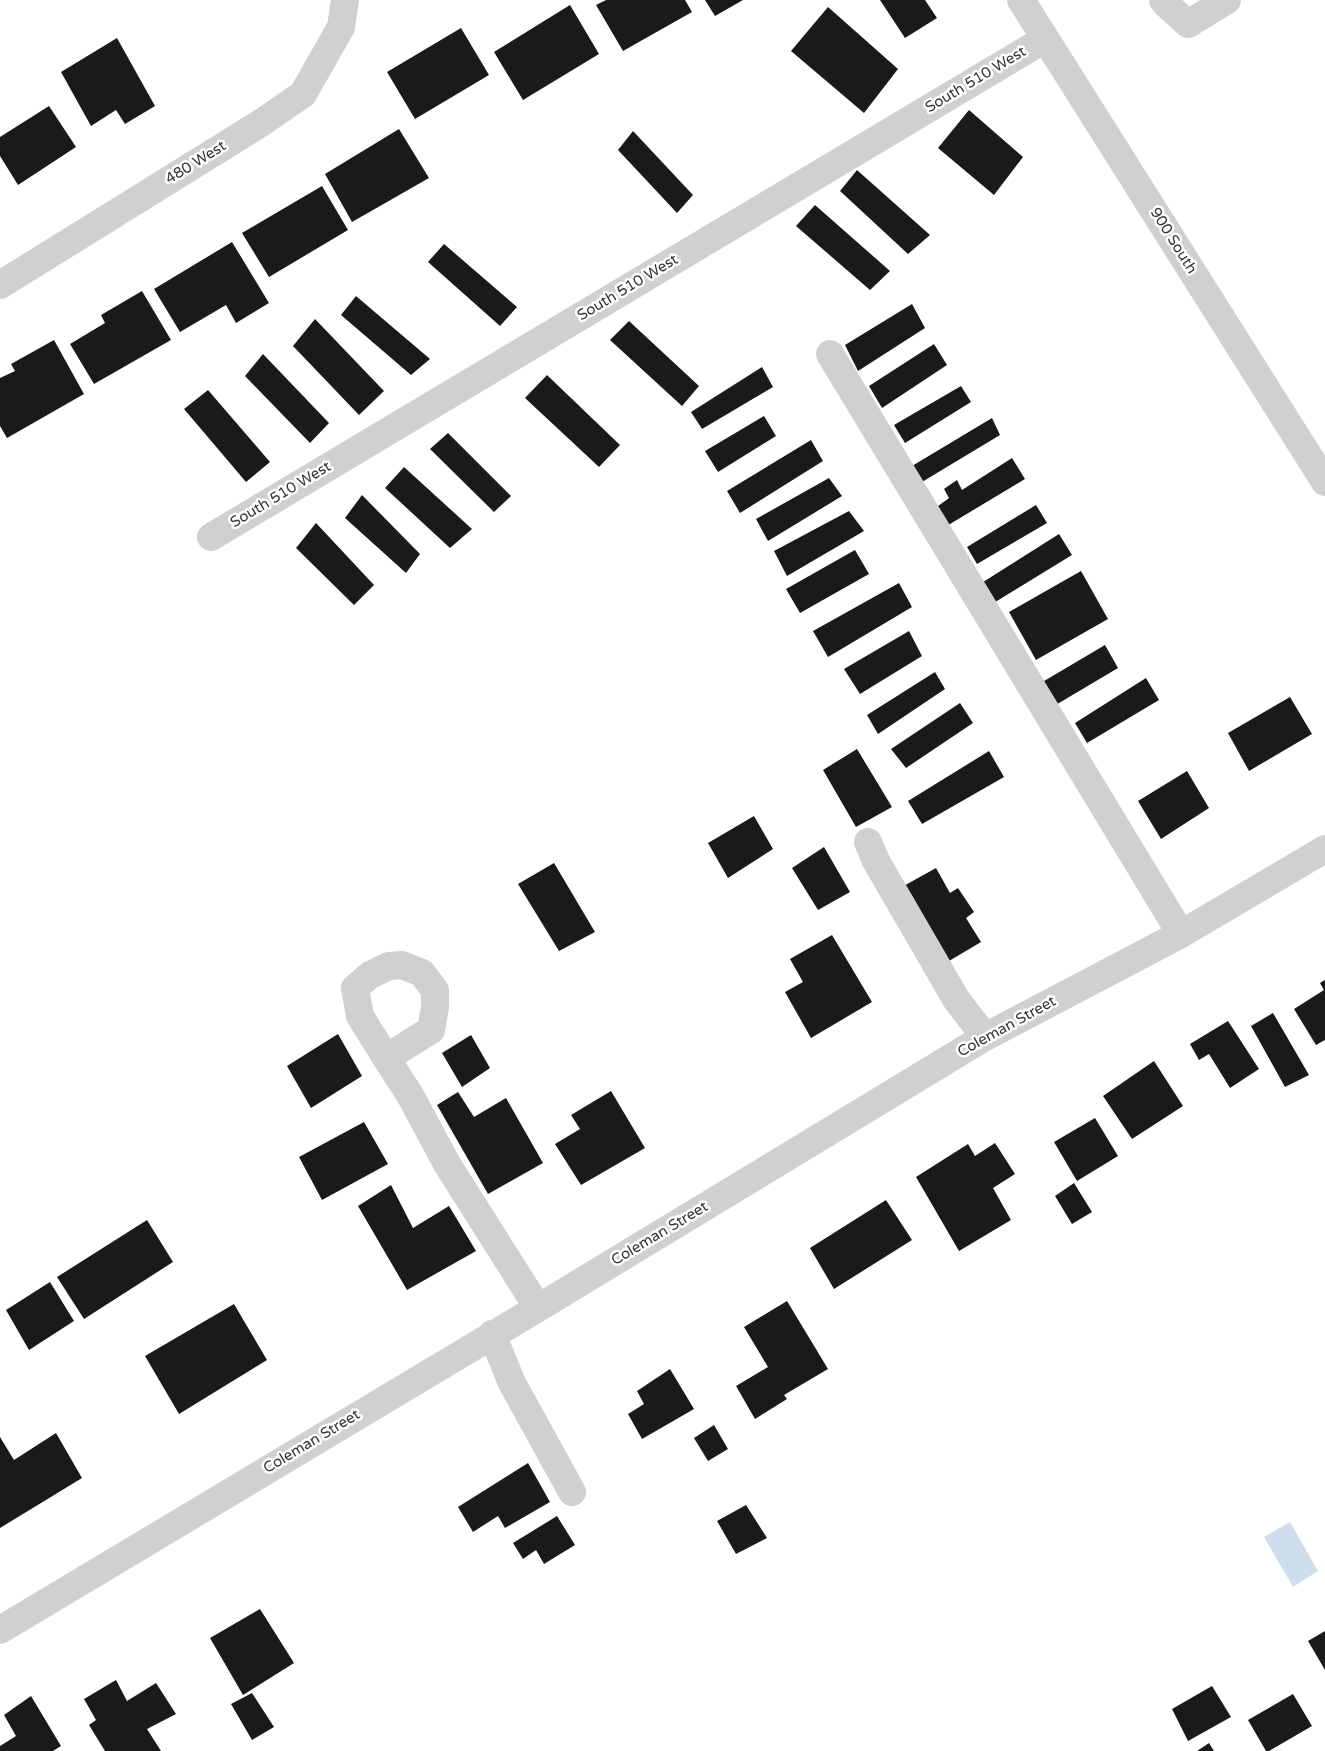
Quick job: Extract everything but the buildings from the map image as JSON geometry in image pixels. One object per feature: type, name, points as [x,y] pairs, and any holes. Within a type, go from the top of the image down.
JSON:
[{"type":"street","name":"480 West","points":[[0,285],[261,123],[303,94],[341,27],[346,0]]},
{"type":"street","name":"900 South","points":[[1020,0],[1325,482]]},
{"type":"street","points":[[1163,0],[1188,24],[1227,0]]},
{"type":"street","name":"South 510 West","points":[[212,537],[1045,39]]},
{"type":"street","points":[[830,354],[1181,934]]},
{"type":"street","points":[[868,842],[876,861],[956,999],[985,1037]]},
{"type":"street","name":"Coleman Street","points":[[0,1630],[538,1308],[985,1037],[1181,934],[1325,849]]},
{"type":"street","points":[[386,1058],[410,1095],[447,1164],[512,1264],[538,1308]]},
{"type":"street","points":[[492,1334],[512,1383],[572,1492]]},
{"type":"water","points":[[1290,1522],[1318,1571],[1293,1587],[1264,1537]]}]
